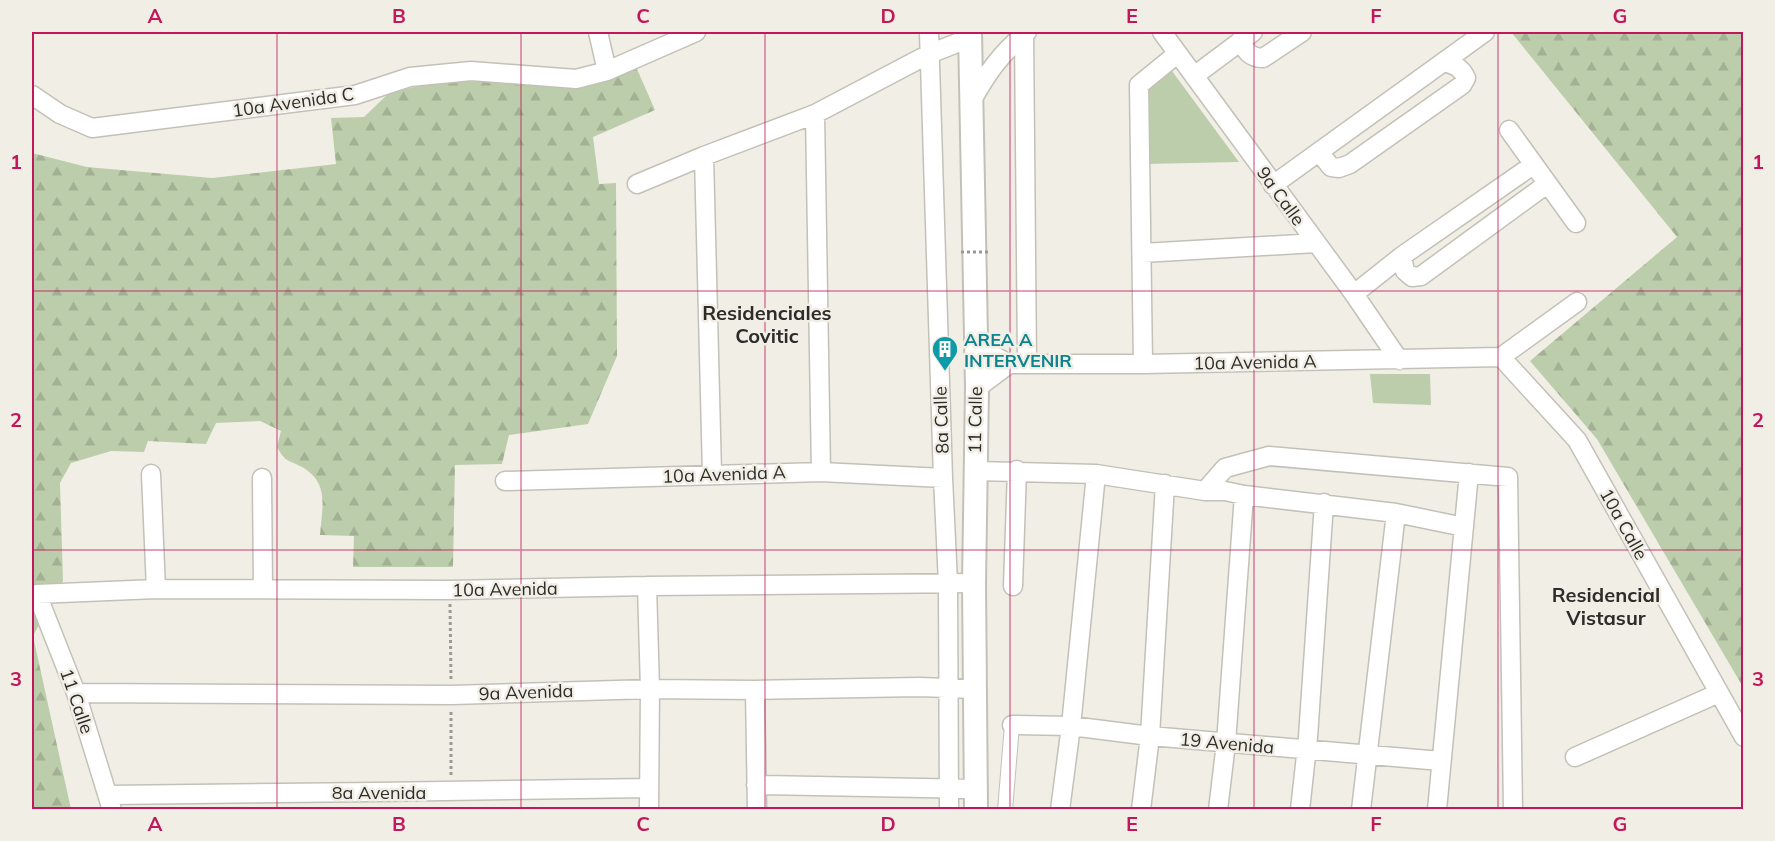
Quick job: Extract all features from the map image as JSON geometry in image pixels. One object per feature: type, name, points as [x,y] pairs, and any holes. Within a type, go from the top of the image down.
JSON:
[{"type":"street","points":[[598,32],[607,71]]},
{"type":"street","name":"10a Avenida C","points":[[32,95],[60,114],[92,128],[355,95],[410,77],[471,71],[576,79],[607,71],[696,32]]},
{"type":"street","name":"8a Calle","points":[[929,32],[948,583],[949,810]]},
{"type":"street","points":[[970,104],[985,76],[1000,55],[1026,32]]},
{"type":"street","points":[[976,388],[1018,364],[1026,32]]},
{"type":"street","name":"9a Calle","points":[[1162,32],[1354,294],[1399,360]]},
{"type":"street","points":[[1247,36],[1248,54],[1255,58],[1263,58],[1302,32]]},
{"type":"street","points":[[1273,185],[1485,32]]},
{"type":"street","points":[[637,184],[815,114],[970,35]]},
{"type":"street","name":"11 Calle","points":[[970,35],[976,346],[974,471],[976,800]]},
{"type":"street","points":[[1194,76],[1247,36]]},
{"type":"street","points":[[1143,364],[1139,85],[1177,54]]},
{"type":"street","points":[[1319,152],[1331,167],[1339,168],[1350,164],[1462,85],[1466,78],[1463,71],[1458,66],[1444,62]]},
{"type":"street","points":[[815,114],[821,471]]},
{"type":"street","points":[[1509,130],[1576,223]]},
{"type":"street","points":[[704,156],[712,474]]},
{"type":"street","points":[[1354,294],[1402,256],[1533,165]]},
{"type":"street","points":[[1402,256],[1405,271],[1412,277],[1421,276],[1547,184]]},
{"type":"street","points":[[1142,253],[1316,243]]},
{"type":"street","points":[[1501,357],[1577,302]]},
{"type":"street","name":"10a Avenida A","points":[[976,346],[1018,364],[1143,364],[1501,357]]},
{"type":"street","name":"10a Calle","points":[[1501,357],[1577,440],[1743,737]]},
{"type":"street","points":[[1205,491],[1225,468],[1269,456],[1508,477],[1513,810]]},
{"type":"street","points":[[974,471],[1017,470],[1096,474],[1205,491],[1225,491],[1396,513],[1464,527]]},
{"type":"street","points":[[1013,586],[1017,470]]},
{"type":"street","name":"10a Avenida A","points":[[505,481],[821,471],[943,478]]},
{"type":"street","points":[[1437,810],[1469,473]]},
{"type":"street","points":[[151,474],[156,589]]},
{"type":"street","points":[[1060,810],[1071,726],[1096,474]]},
{"type":"street","points":[[262,478],[263,589]]},
{"type":"street","points":[[1141,810],[1150,736],[1165,484]]},
{"type":"street","points":[[1218,810],[1226,743],[1244,495]]},
{"type":"street","points":[[1300,810],[1307,750],[1324,503]]},
{"type":"street","points":[[1361,810],[1396,513]]},
{"type":"street","name":"10a Avenida","points":[[36,594],[156,589],[450,590],[974,583]]},
{"type":"street","points":[[647,586],[650,689],[649,810]]},
{"type":"street","name":"11 Calle","points":[[36,594],[76,693],[110,802]]},
{"type":"street","name":"9a Avenida","points":[[76,693],[452,694],[650,689],[919,687],[975,689]]},
{"type":"street","points":[[755,690],[757,810]]},
{"type":"street","points":[[1575,757],[1719,693]]},
{"type":"street","points":[[1005,810],[1012,725]]},
{"type":"street","name":"19 Avenida","points":[[1012,725],[1071,726],[1150,736],[1441,761]]},
{"type":"street","points":[[756,785],[949,789],[976,800]]},
{"type":"street","name":"8a Avenida","points":[[110,802],[361,790],[450,792],[648,788]]},
{"type":"path","points":[[961,252],[992,252]]},
{"type":"green space","points":[[1511,32],[1743,32],[1743,687],[1597,439],[1530,361],[1677,237]]},
{"type":"green space","points":[[633,60],[655,110],[593,137],[599,184],[616,183],[617,356],[588,424],[509,435],[502,464],[455,465],[453,567],[353,567],[354,536],[320,535],[323,506],[321,488],[311,473],[283,456],[277,447],[281,431],[260,421],[216,423],[206,444],[148,441],[144,452],[111,451],[71,463],[60,483],[63,581],[33,636],[71,809],[32,809],[32,153],[87,167],[212,178],[336,164],[331,118],[364,117],[389,93],[470,74],[597,77]]},
{"type":"green space","points":[[1172,71],[1239,162],[1145,164],[1145,90]]},
{"type":"green space","points":[[1370,374],[1430,374],[1431,405],[1373,403]]},
{"type":"place","name":"AREA A INTERVENIR","points":[[945,372]]},
{"type":"district","name":"Residenciales Covitic","points":[[767,324]]},
{"type":"district","name":"Residencial Vistasur","points":[[1606,606]]}]
